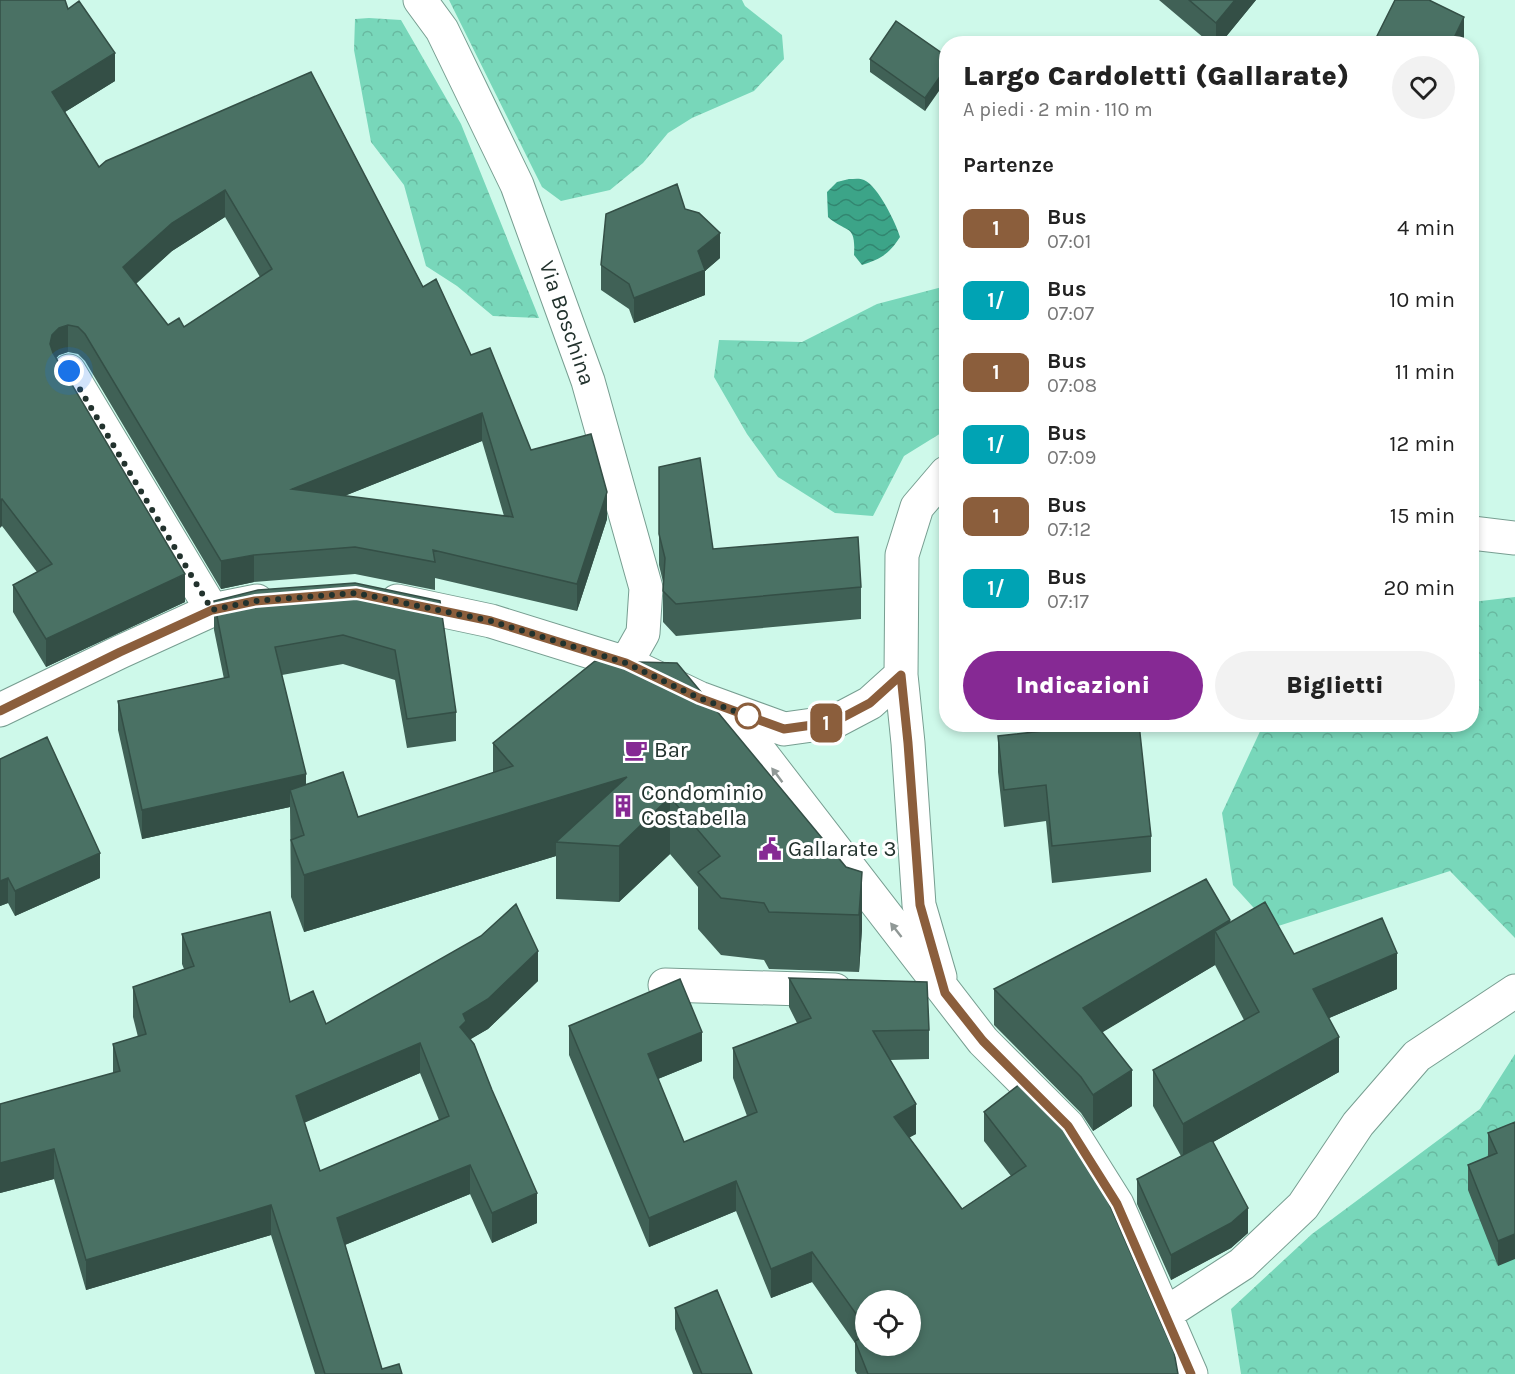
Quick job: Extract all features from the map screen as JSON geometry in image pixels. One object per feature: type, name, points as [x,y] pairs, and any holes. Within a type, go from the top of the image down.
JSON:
[{"type":"street","name":"Via Boschina","points":[[420,0],[442,30],[517,185],[588,381],[646,588],[643,633],[626,663]]},
{"type":"street","points":[[69,371],[212,610]]},
{"type":"street","points":[[939,481],[917,507],[902,555],[901,675],[920,905],[945,993]]},
{"type":"street","points":[[1479,534],[1515,538]]},
{"type":"street","points":[[368,595],[491,621],[626,663],[727,709],[784,729],[834,722],[870,703],[901,675]]},
{"type":"street","points":[[0,710],[212,610],[255,601],[289,598]]},
{"type":"street","points":[[727,709],[983,1041],[1068,1126],[1117,1204],[1191,1374]]},
{"type":"street","points":[[665,986],[863,991]]},
{"type":"street","points":[[910,992],[945,993]]},
{"type":"street","points":[[1165,1314],[1242,1264],[1303,1206],[1358,1124],[1417,1056],[1515,992]]},
{"type":"green space","points":[[449,0],[742,0],[745,6],[782,35],[784,59],[754,91],[692,118],[668,133],[643,163],[610,190],[561,201],[542,187]]},
{"type":"green space","points":[[355,19],[401,20],[461,124],[539,318],[493,316],[457,286],[426,266],[404,185],[371,142],[354,50]]},
{"type":"green space","points":[[939,288],[939,434],[904,456],[873,516],[835,513],[778,477],[747,434],[714,377],[719,340],[802,342],[877,304]]},
{"type":"green space","points":[[1515,597],[1515,938],[1450,871],[1272,928],[1233,885],[1222,813],[1260,732],[1479,732],[1479,601]]},
{"type":"green space","points":[[1515,1054],[1515,1374],[1241,1374],[1231,1309],[1312,1234],[1480,1109]]},
{"type":"water","points":[[849,179],[864,180],[875,189],[891,214],[900,237],[884,255],[862,265],[854,255],[852,233],[828,217],[827,192],[837,182]]},
{"type":"building","points":[[0,0],[65,0],[68,9],[79,1],[115,53],[52,92],[99,167],[106,161],[311,72],[423,287],[436,279],[471,355],[490,348],[531,450],[591,434],[607,492],[577,584],[433,550],[435,562],[355,547],[254,555],[221,561],[85,334],[78,327],[68,325],[59,328],[52,335],[50,344],[53,353],[185,574],[46,639],[13,585],[52,564],[2,499],[0,500]],"holes":[[[225,190],[272,269],[184,327],[179,318],[168,325],[123,267],[172,223]],[[482,413],[513,517],[292,489]]]},
{"type":"building","points":[[1189,0],[1235,0],[1216,23]]},
{"type":"building","points":[[1395,0],[1429,0],[1464,17],[1455,36],[1377,36]]},
{"type":"building","points":[[896,21],[939,51],[939,78],[925,98],[870,59]]},
{"type":"building","points":[[677,184],[685,209],[699,213],[720,233],[698,251],[705,270],[634,298],[629,284],[601,265],[606,214]]},
{"type":"building","points":[[700,458],[713,549],[858,537],[861,587],[676,604],[663,591],[665,558],[659,534],[659,467]]},
{"type":"building","points":[[355,583],[440,601],[456,712],[407,719],[395,650],[343,635],[275,647],[306,774],[142,810],[118,701],[229,677],[214,601],[258,590]]},
{"type":"building","points":[[595,661],[677,663],[846,867],[862,872],[859,915],[769,912],[764,903],[721,898],[698,872],[720,856],[670,797],[619,846],[556,842],[627,777],[304,875],[291,840],[304,835],[290,790],[343,772],[358,817],[513,766],[493,743]]},
{"type":"building","points":[[1034,732],[1140,732],[1151,836],[1052,846],[1046,785],[1004,790],[998,736]]},
{"type":"building","points":[[47,737],[100,853],[15,891],[8,878],[0,881],[0,759]]},
{"type":"building","points":[[1206,879],[1230,920],[1083,1008],[1132,1070],[1093,1095],[1081,1077],[994,989]]},
{"type":"building","points":[[1265,902],[1294,954],[1382,918],[1397,953],[1313,989],[1339,1037],[1183,1124],[1153,1070],[1259,1012],[1215,931]]},
{"type":"building","points":[[516,904],[538,951],[488,999],[463,1014],[466,1021],[460,1027],[474,1044],[537,1193],[492,1213],[470,1165],[337,1218],[382,1369],[399,1364],[402,1374],[325,1374],[271,1205],[86,1260],[54,1149],[0,1163],[0,1104],[120,1071],[113,1044],[146,1034],[133,987],[194,966],[182,934],[270,912],[290,1002],[313,991],[326,1024],[481,936]],"holes":[[[420,1043],[449,1116],[320,1171],[296,1096]]]},
{"type":"building","points":[[789,978],[927,982],[929,1030],[873,1031],[916,1104],[894,1117],[962,1209],[1026,1166],[984,1112],[1025,1080],[1053,1108],[1100,1183],[1174,1352],[1178,1374],[868,1374],[861,1356],[921,1356],[921,1290],[855,1290],[855,1313],[812,1252],[771,1269],[736,1181],[649,1218],[569,1026],[680,979],[702,1032],[648,1054],[684,1142],[757,1112],[733,1048],[811,1018]]},
{"type":"building","points":[[1515,1122],[1515,1234],[1498,1241],[1468,1165],[1497,1153],[1488,1133]]},
{"type":"building","points":[[1212,1140],[1248,1208],[1231,1223],[1171,1255],[1137,1179]]},
{"type":"building","points":[[717,1290],[752,1374],[702,1374],[675,1308]]},
{"type":"bus line","name":"1","points":[[0,711],[212,610],[255,601],[356,593],[491,621],[626,663],[699,698],[784,729],[834,722],[870,703],[901,675],[920,905],[945,993],[983,1041],[1068,1126],[1117,1204],[1191,1374]]},
{"type":"place","name":"Bar","points":[[636,750]]},
{"type":"place","name":"Condominio Costabella","points":[[623,806]]},
{"type":"place","name":"Gallarate 3","points":[[770,849]]},
{"type":"route","points":[[69,371],[212,610],[255,601],[356,593],[491,621],[626,663],[699,698],[748,716]]}]
